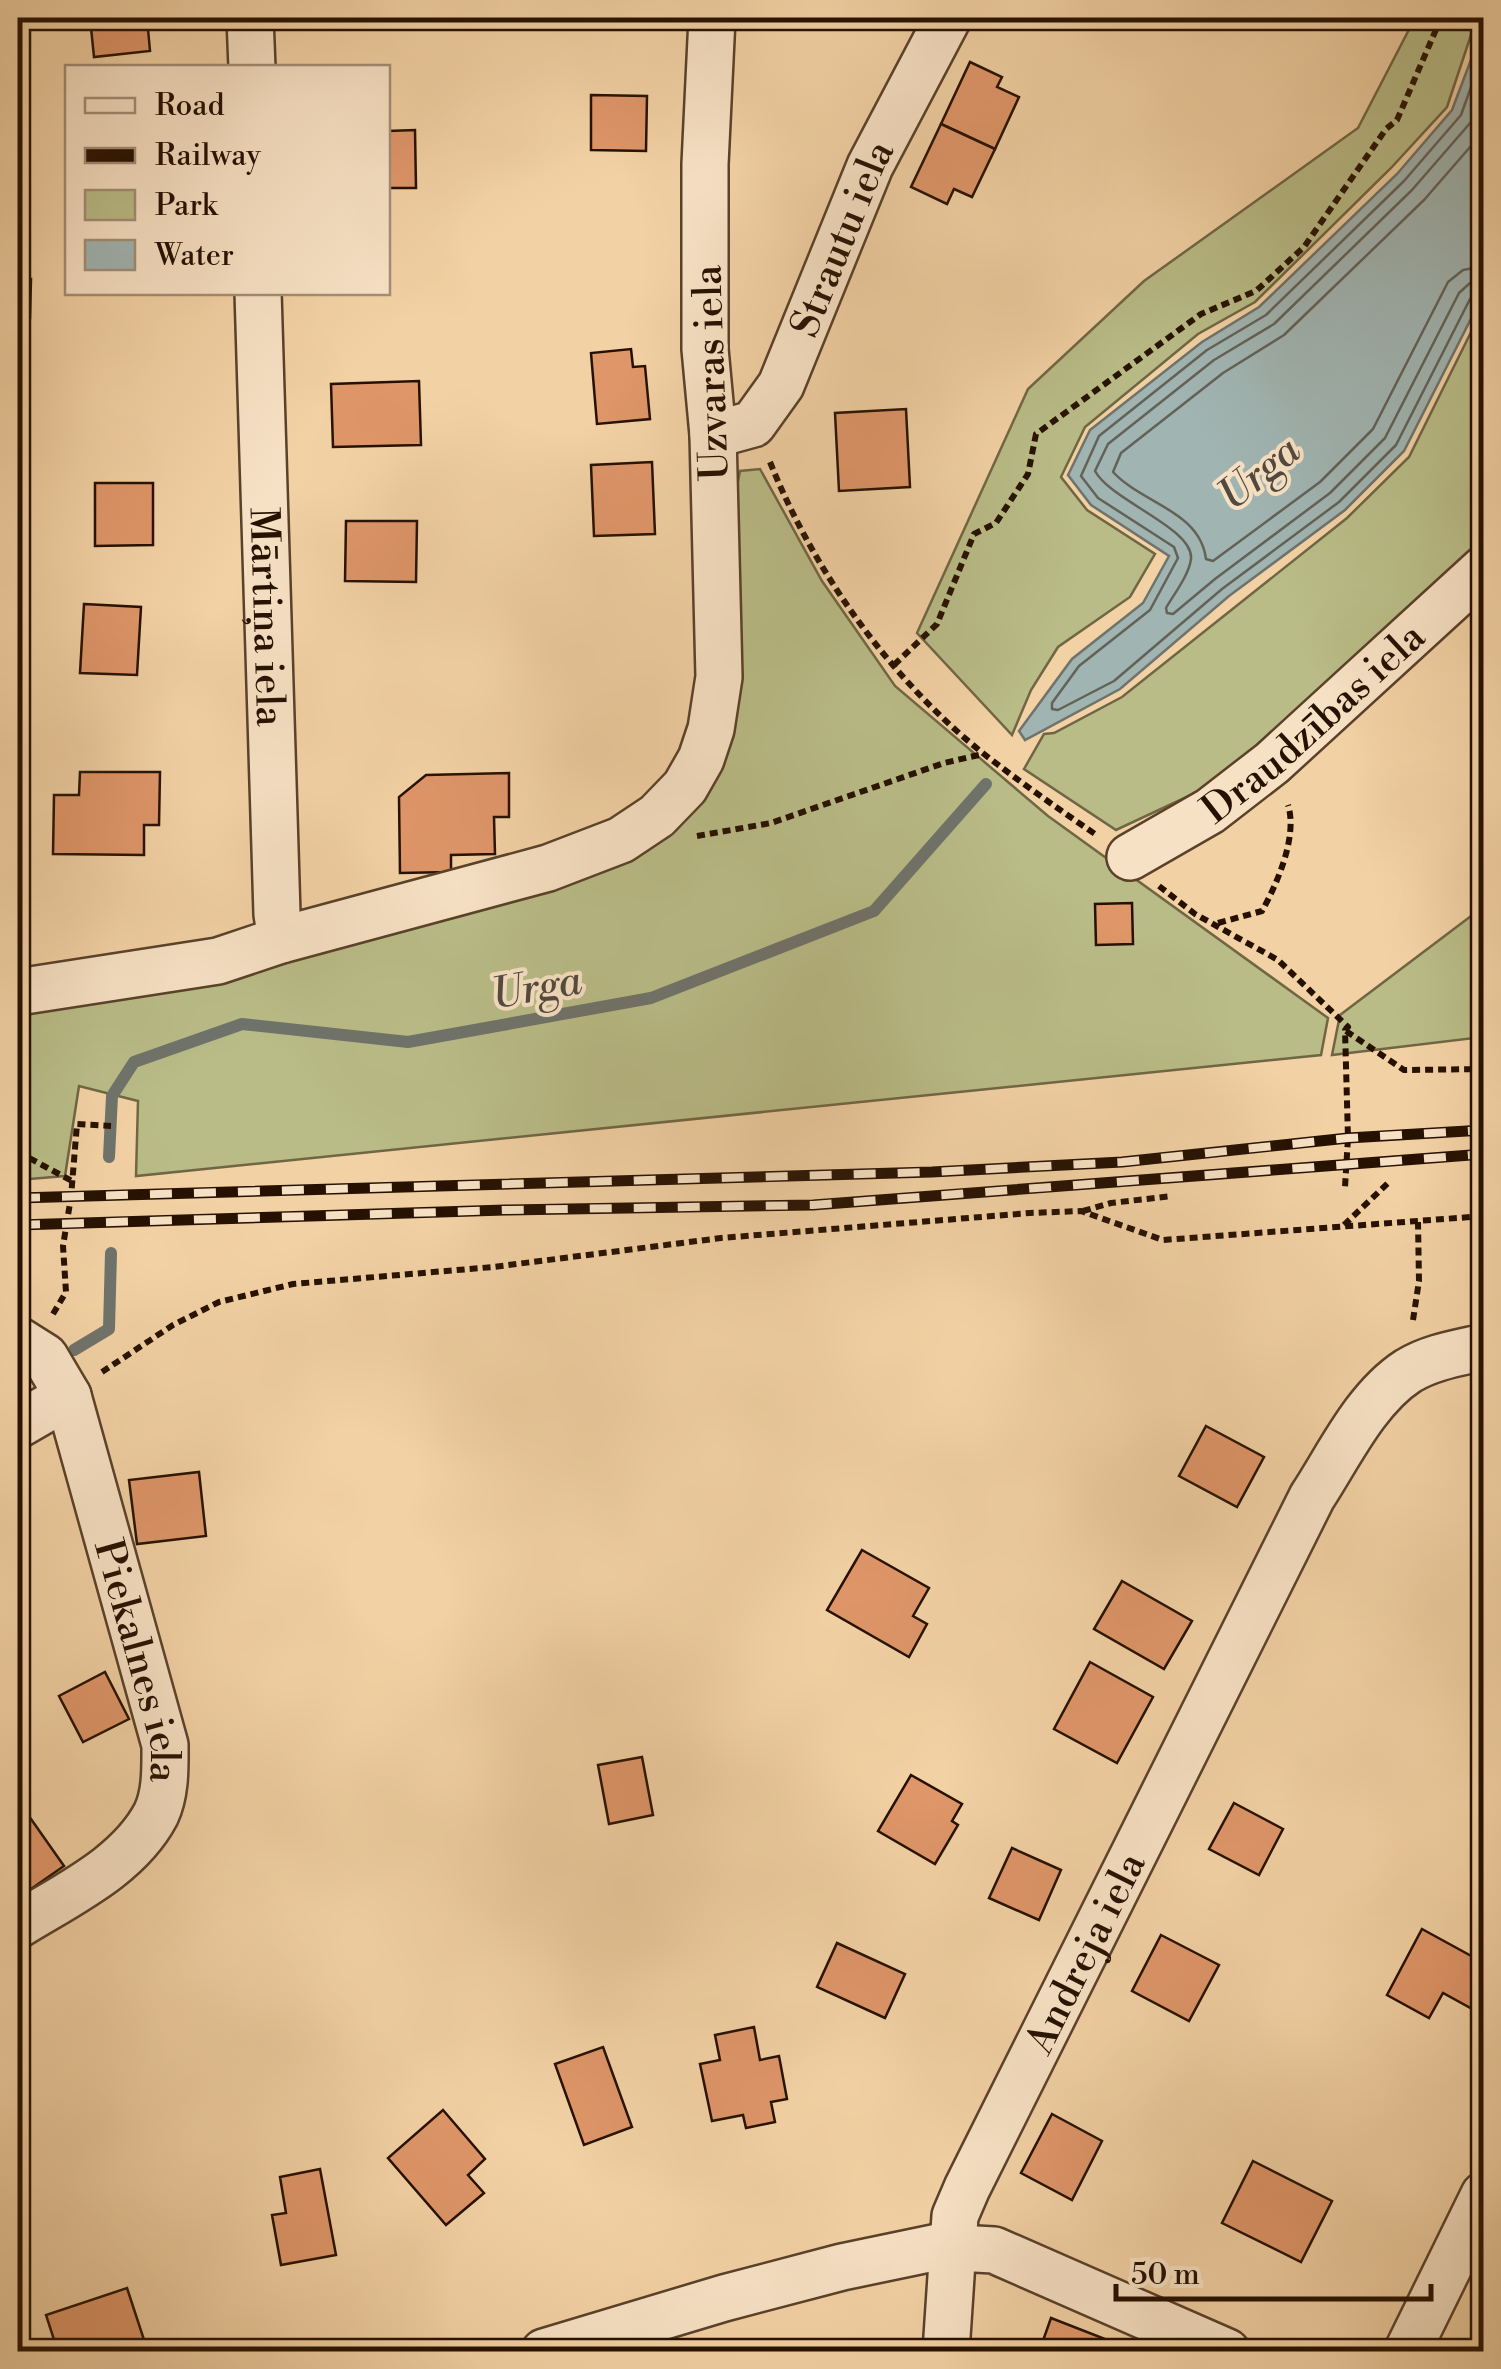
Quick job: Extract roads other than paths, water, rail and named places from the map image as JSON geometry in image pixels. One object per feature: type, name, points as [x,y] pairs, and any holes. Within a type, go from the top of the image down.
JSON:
[{"type":"street","points":[[250,18],[252,65]]},
{"type":"street","name":"Uzvaras iela","points":[[18,992],[218,961],[529,874],[621,840],[657,816],[686,787],[702,759],[719,677],[733,429],[705,349],[705,164],[712,18]]},
{"type":"street","name":"Strautu iela","points":[[733,429],[782,385],[870,166],[948,18]]},
{"type":"street","name":"Mārtiņa iela","points":[[258,295],[277,914],[282,940]]},
{"type":"street","name":"Draudzības iela","points":[[1130,857],[1210,811],[1272,762],[1484,569]]},
{"type":"street","name":"Piekalnes iela","points":[[18,1340],[45,1357],[68,1396],[164,1745],[165,1780],[156,1813],[114,1864],[18,1925]]},
{"type":"street","name":"Andreja iela","points":[[946,2352],[956,2216],[997,2124],[1312,1498],[1368,1411],[1405,1373],[1432,1360],[1484,1347]]},
{"type":"street","points":[[18,1425],[68,1396]]},
{"type":"street","points":[[1407,2352],[1484,2196]]},
{"type":"street","points":[[544,2352],[842,2266],[938,2248],[994,2250],[1227,2352]]},
{"type":"water","points":[[1483,28],[1483,295],[1404,451],[1345,510],[1229,596],[1120,689],[1025,740],[1019,731],[1072,659],[1143,603],[1169,556],[1091,505],[1068,475],[1090,430],[1202,342],[1259,307],[1397,174],[1452,110]]},
{"type":"waterway","name":"Urga","points":[[109,1157],[112,1096],[134,1062],[242,1024],[408,1042],[651,998],[874,911],[986,784]]},
{"type":"waterway","name":"Urga","points":[[74,1350],[109,1329],[111,1253]]},
{"type":"waterway","name":"Urga","points":[[18,1383],[26,1378]]},
{"type":"railway","points":[[18,1198],[932,1172],[1122,1162],[1348,1138],[1484,1130]]},
{"type":"railway","points":[[18,1225],[813,1205],[1484,1154]]}]
